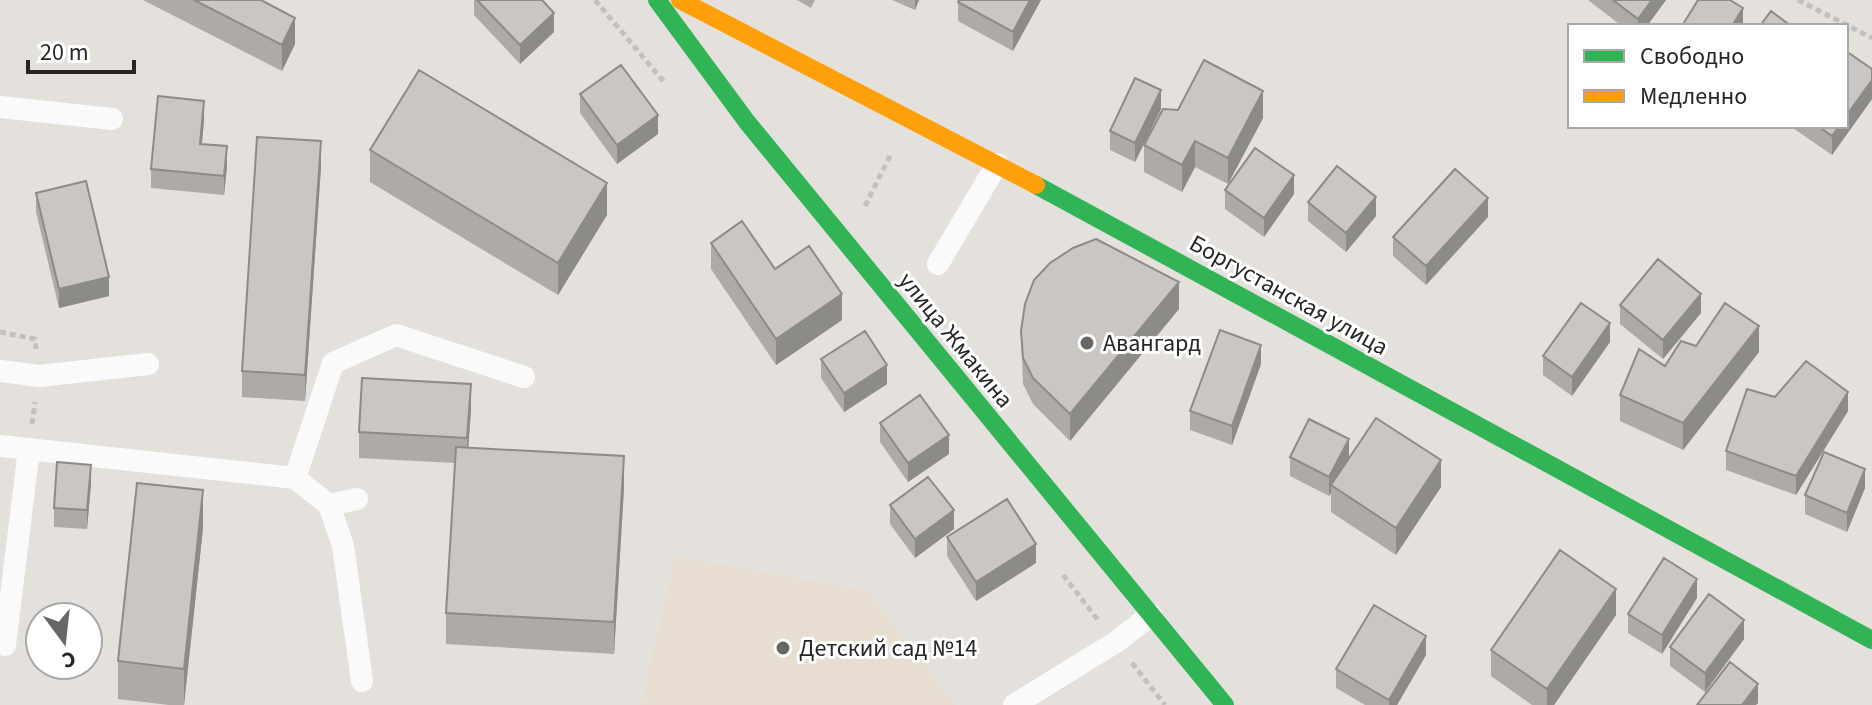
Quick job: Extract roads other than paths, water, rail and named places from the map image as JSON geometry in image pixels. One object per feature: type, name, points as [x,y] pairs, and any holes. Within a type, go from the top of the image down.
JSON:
[{"type":"street","name":"улица Жмакина","points":[[657,0],[747,122],[1225,705]]},
{"type":"street","name":"Боргустанская улица","points":[[680,0],[997,164],[1872,640]]},
{"type":"lane","points":[[0,107],[112,119]]},
{"type":"lane","points":[[938,264],[997,164]]},
{"type":"lane","points":[[295,478],[333,363],[396,335],[524,377]]},
{"type":"lane","points":[[0,371],[39,376],[148,364]]},
{"type":"lane","points":[[0,446],[295,478],[329,505],[343,546],[362,681]]},
{"type":"lane","points":[[5,645],[29,449]]},
{"type":"lane","points":[[329,505],[357,499]]},
{"type":"lane","points":[[1014,705],[1116,642],[1151,615]]},
{"type":"place","name":"Авангард","points":[[1087,343]]},
{"type":"place","name":"Детский сад №14","points":[[783,648]]}]
